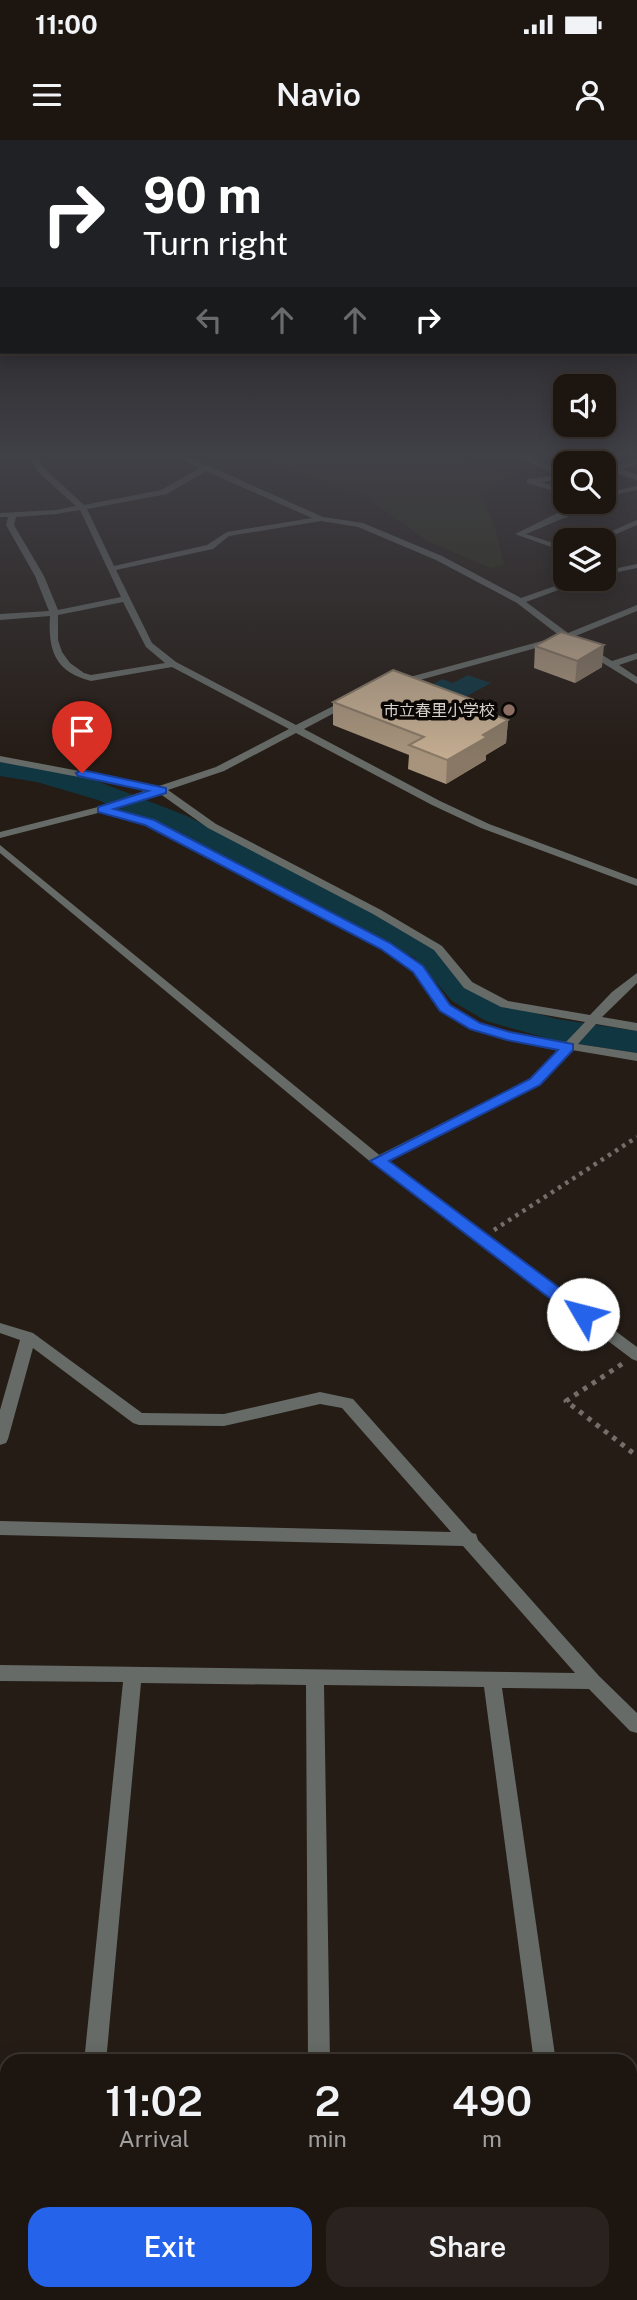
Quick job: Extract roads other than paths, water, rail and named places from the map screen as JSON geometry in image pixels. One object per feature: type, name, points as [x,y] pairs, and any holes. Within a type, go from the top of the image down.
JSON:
[{"type":"street","points":[[29,556],[37,569],[54,613],[51,630],[57,652],[80,677],[91,678],[173,664]]},
{"type":"street","points":[[105,556],[149,645],[173,664],[485,826],[637,883]]},
{"type":"street","points":[[111,569],[170,556]]},
{"type":"street","points":[[434,556],[520,601],[566,637],[637,681]]},
{"type":"street","points":[[616,570],[637,566]]},
{"type":"street","points":[[520,601],[553,590]]},
{"type":"street","points":[[0,617],[54,613],[126,599]]},
{"type":"street","points":[[384,687],[566,637],[637,608]]},
{"type":"street","points":[[611,665],[637,656]]},
{"type":"street","points":[[0,835],[102,809],[220,769],[363,695]]},
{"type":"street","points":[[0,760],[156,792],[212,826],[377,912],[438,948],[468,985],[505,1004],[637,1027]]},
{"type":"street","points":[[102,809],[149,822],[385,946],[418,969],[445,1008],[475,1026],[507,1036],[637,1056]]},
{"type":"street","points":[[0,848],[378,1161],[637,1355]]},
{"type":"street","points":[[378,1161],[535,1082],[616,995],[637,977]]},
{"type":"street","points":[[0,1328],[28,1337],[139,1419],[224,1420],[320,1398],[347,1403],[593,1681],[637,1726]]},
{"type":"street","points":[[0,1439],[28,1337]]},
{"type":"street","points":[[0,1528],[470,1539]]},
{"type":"street","points":[[0,1673],[593,1681]]},
{"type":"street","points":[[96,2054],[133,1674]]},
{"type":"street","points":[[315,1676],[319,2054]]},
{"type":"street","points":[[492,1679],[544,2054]]},
{"type":"water","points":[[468,675],[491,683],[458,701],[424,689],[442,679],[453,683]]},
{"type":"waterway","points":[[0,767],[37,773],[108,793],[209,838],[427,951],[465,994],[498,1013],[537,1026],[637,1042]]},
{"type":"place","name":"市立春里小学校","points":[[509,710]]}]
